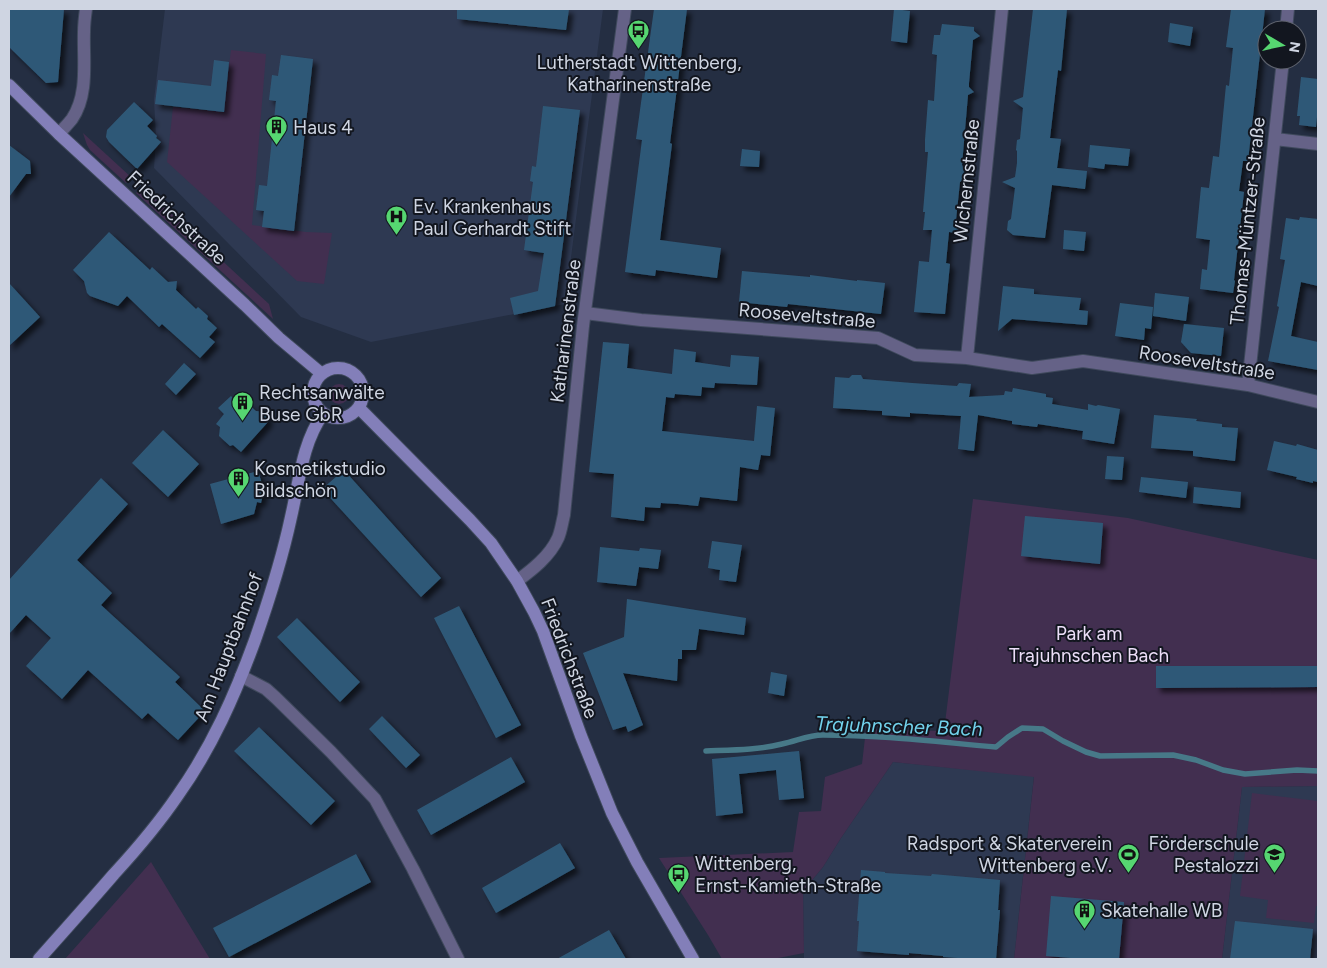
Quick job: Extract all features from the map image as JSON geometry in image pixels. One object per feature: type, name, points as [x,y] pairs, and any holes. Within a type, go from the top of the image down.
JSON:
[{"type":"street","points":[[59,134],[73,118],[81,95],[86,9]]},
{"type":"street","name":"Katharinenstraße","points":[[517,581],[546,555],[554,545],[561,528],[567,490],[585,313],[625,9]]},
{"type":"street","name":"Wichernstraße","points":[[967,358],[1002,9]]},
{"type":"street","name":"Thomas-Müntzer-Straße","points":[[1248,385],[1282,70]]},
{"type":"street","name":"Friedrichstraße","points":[[9,85],[59,134],[285,344],[322,374]]},
{"type":"street","points":[[1275,139],[1318,144]]},
{"type":"street","name":"Rooseveltstraße","points":[[585,313],[641,320],[878,338],[915,355],[967,358],[1032,368],[1083,361],[1248,385],[1318,402]]},
{"type":"street","points":[[336,368],[354,374],[360,381],[363,390],[363,400],[359,408],[352,415],[342,418],[332,418],[323,414],[316,405],[314,394],[316,383],[322,374],[336,368]]},
{"type":"street","name":"Friedrichstraße","points":[[359,408],[470,520],[491,543],[517,581],[543,631],[581,736],[612,813],[636,862],[693,959]]},
{"type":"street","name":"Am Hauptbahnhof","points":[[39,959],[145,840],[179,795],[220,724],[241,676],[268,601],[285,542],[304,458],[318,421],[323,414]]},
{"type":"street","points":[[241,676],[266,689],[276,698],[375,799],[458,959]]},
{"type":"shaded area","name":"Ev. Krankenhaus Paul Gerhardt Stift","points":[[165,9],[603,9],[565,304],[371,342],[301,317],[154,168],[156,138],[154,100]]},
{"type":"shaded area","points":[[893,762],[1034,776],[1014,959],[804,959],[803,891],[823,867]]},
{"type":"shaded area","name":"Förderschule Pestalozzi","points":[[1318,786],[1318,959],[1222,959],[1242,787]]},
{"type":"green space","points":[[231,50],[266,54],[252,225],[306,232],[332,233],[324,284],[297,281],[167,162],[173,107],[223,112]]},
{"type":"green space","points":[[83,133],[132,178],[126,183],[90,150]]},
{"type":"green space","points":[[140,189],[148,197],[151,195],[269,304],[273,319],[136,193]]},
{"type":"green space","points":[[335,384],[343,384],[349,390],[349,398],[343,404],[335,404],[329,398],[329,390]]},
{"type":"green space","name":"Park am Trajuhnschen Bach","points":[[973,499],[1128,518],[1318,560],[1318,786],[1242,787],[1222,959],[1014,959],[1034,777],[893,762],[823,867],[803,891],[804,953],[773,959],[722,959],[659,858],[793,852],[799,812],[821,811],[825,777],[862,764],[866,729],[944,731]]},
{"type":"green space","points":[[1252,793],[1318,801],[1318,906],[1316,906],[1314,923],[1266,918],[1268,900],[1240,896]]},
{"type":"green space","points":[[151,862],[210,959],[65,959]]},
{"type":"building","points":[[9,9],[64,9],[58,82],[46,83],[9,47]]},
{"type":"building","points":[[457,9],[569,9],[566,30],[457,19]]},
{"type":"building","points":[[654,9],[687,9],[660,240],[721,248],[717,278],[656,270],[655,276],[625,272],[642,140],[636,139]]},
{"type":"building","points":[[894,9],[910,11],[907,43],[891,41]]},
{"type":"building","points":[[1033,9],[1067,9],[1061,71],[1058,70],[1050,138],[1061,139],[1057,168],[1087,171],[1085,189],[1052,185],[1045,238],[1013,235],[1007,230],[1008,221],[1011,219],[1015,188],[1002,182],[1015,177],[1017,140],[1020,139],[1023,108],[1013,101],[1023,97]]},
{"type":"building","points":[[1231,9],[1265,9],[1264,20],[1257,20],[1258,70],[1248,161],[1243,161],[1239,191],[1244,192],[1233,293],[1200,289],[1202,269],[1207,270],[1210,240],[1196,238],[1201,187],[1209,188],[1213,156],[1219,157],[1226,85],[1229,86],[1233,48],[1226,47]]},
{"type":"building","points":[[1170,23],[1193,27],[1190,46],[1168,42]]},
{"type":"building","points":[[942,24],[974,27],[974,31],[980,36],[973,40],[969,87],[974,92],[968,95],[962,165],[966,174],[960,182],[956,220],[965,234],[949,232],[946,263],[950,264],[945,314],[914,312],[919,261],[929,262],[932,230],[923,230],[928,152],[925,152],[925,140],[928,100],[934,101],[937,55],[932,54],[934,35],[940,35]]},
{"type":"building","name":"Haus 4","points":[[281,55],[313,59],[294,231],[262,227],[264,211],[256,210],[259,185],[267,186],[276,101],[269,100],[272,75],[278,76]]},
{"type":"building","points":[[214,60],[229,62],[224,112],[155,104],[158,80],[211,86]]},
{"type":"building","points":[[1301,77],[1318,79],[1318,118],[1316,127],[1299,125],[1300,116],[1297,116]]},
{"type":"building","points":[[134,102],[153,120],[147,126],[161,142],[137,169],[106,137],[107,130]]},
{"type":"building","points":[[543,106],[580,110],[555,306],[514,315],[510,298],[538,291],[544,253],[524,250],[533,182],[530,181],[532,166],[536,167]]},
{"type":"building","points":[[9,145],[30,161],[31,174],[26,174],[9,197]]},
{"type":"building","points":[[1090,145],[1130,149],[1128,166],[1105,164],[1104,169],[1088,167]]},
{"type":"building","points":[[742,149],[760,151],[759,167],[740,166]]},
{"type":"building","points":[[1300,217],[1318,219],[1318,286],[1301,282],[1291,336],[1318,342],[1318,370],[1268,361],[1279,307],[1277,306],[1285,260],[1280,259],[1286,218],[1299,220]]},
{"type":"building","points":[[1064,230],[1086,232],[1084,251],[1063,249]]},
{"type":"building","points":[[109,232],[150,270],[152,267],[168,282],[177,281],[176,290],[196,309],[198,307],[208,316],[207,319],[217,328],[209,337],[215,342],[200,358],[162,324],[159,327],[127,296],[118,306],[90,296],[87,293],[84,281],[73,270]]},
{"type":"building","points":[[742,271],[810,277],[810,275],[885,283],[881,314],[788,304],[787,307],[739,302]]},
{"type":"building","points":[[9,283],[40,317],[9,346]]},
{"type":"building","points":[[1003,286],[1034,289],[1034,294],[1081,298],[1079,310],[1088,311],[1087,325],[1012,319],[998,331]]},
{"type":"building","points":[[1155,293],[1189,297],[1186,321],[1153,316]]},
{"type":"building","points":[[1120,303],[1153,307],[1151,329],[1145,328],[1144,340],[1115,336]]},
{"type":"building","points":[[1184,324],[1224,328],[1221,356],[1191,353],[1181,342]]},
{"type":"building","points":[[603,342],[629,344],[627,368],[672,374],[674,349],[696,352],[695,362],[730,367],[731,355],[759,357],[757,385],[715,383],[714,388],[702,387],[701,396],[675,394],[674,398],[666,397],[662,431],[754,441],[757,406],[775,408],[770,456],[761,455],[758,470],[740,467],[737,501],[700,497],[698,506],[661,503],[660,508],[645,507],[644,521],[611,517],[614,474],[589,472]]},
{"type":"building","points":[[184,363],[196,374],[176,395],[165,384]]},
{"type":"building","points":[[852,375],[861,375],[863,379],[912,383],[957,386],[959,383],[971,384],[969,397],[1004,395],[1005,391],[1012,392],[1013,388],[1046,394],[1046,397],[1053,398],[1052,404],[1088,410],[1088,404],[1120,409],[1114,444],[1082,439],[1083,431],[1038,424],[1037,427],[1012,424],[1012,421],[978,415],[974,451],[958,449],[961,416],[910,413],[910,417],[882,415],[882,411],[833,408],[835,377],[849,378]]},
{"type":"building","name":"Rechtsanwälte Buse GbR","points":[[238,395],[256,411],[267,412],[268,422],[241,452],[233,445],[230,446],[219,436],[220,427],[216,424],[224,414],[218,408],[231,396],[234,399]]},
{"type":"building","points":[[1154,415],[1197,419],[1196,421],[1222,424],[1222,427],[1238,428],[1235,461],[1193,456],[1193,451],[1151,448]]},
{"type":"building","points":[[163,430],[199,464],[168,497],[132,463]]},
{"type":"building","points":[[1274,441],[1296,446],[1297,444],[1318,450],[1318,482],[1313,481],[1313,483],[1296,479],[1297,477],[1267,470]]},
{"type":"building","points":[[1107,456],[1124,457],[1122,480],[1105,479]]},
{"type":"building","points":[[344,470],[441,578],[421,597],[322,489]]},
{"type":"building","name":"Kosmetikstudio Bildschön","points":[[258,471],[264,490],[261,503],[257,502],[254,514],[221,524],[210,484]]},
{"type":"building","points":[[1141,477],[1188,482],[1186,498],[1139,492]]},
{"type":"building","points":[[101,478],[128,504],[77,560],[112,593],[101,605],[180,677],[175,682],[205,711],[178,740],[148,713],[142,719],[88,670],[62,699],[26,666],[51,638],[26,615],[9,634],[9,580]]},
{"type":"building","points":[[1194,487],[1241,492],[1240,508],[1193,503]]},
{"type":"building","points":[[1025,516],[1103,523],[1100,564],[1021,556]]},
{"type":"building","points":[[712,541],[742,545],[736,582],[719,580],[720,570],[708,568]]},
{"type":"building","points":[[600,547],[639,551],[640,548],[661,550],[658,569],[639,567],[636,586],[597,582]]},
{"type":"building","points":[[627,599],[746,618],[744,635],[699,629],[696,650],[682,650],[682,659],[678,659],[677,681],[623,673],[643,725],[628,732],[626,726],[613,730],[583,653],[624,637]]},
{"type":"building","points":[[459,606],[521,725],[496,738],[434,618]]},
{"type":"building","points":[[297,618],[360,682],[340,702],[277,637]]},
{"type":"building","points":[[1156,666],[1318,666],[1318,687],[1156,688]]},
{"type":"building","points":[[771,672],[787,675],[784,696],[768,693]]},
{"type":"building","points":[[382,716],[420,755],[406,768],[369,729]]},
{"type":"building","points":[[259,727],[335,801],[311,825],[234,751]]},
{"type":"building","points":[[799,751],[804,798],[779,800],[776,770],[739,774],[743,813],[716,816],[712,759]]},
{"type":"building","points":[[511,757],[525,782],[431,835],[417,810]]},
{"type":"building","points":[[560,843],[575,868],[496,913],[482,888]]},
{"type":"building","points":[[356,854],[371,882],[229,957],[213,928]]},
{"type":"building","points":[[861,870],[1000,880],[998,910],[1000,910],[996,959],[857,951]]},
{"type":"building","name":"Skatehalle WB","points":[[1051,896],[1124,902],[1119,959],[1046,956]]},
{"type":"building","points":[[1235,921],[1313,929],[1310,959],[1230,959]]},
{"type":"building","points":[[609,930],[626,959],[557,959]]},
{"type":"waterway","name":"Trajuhnscher Bach","points":[[706,751],[764,747],[823,735],[888,737],[996,747],[1022,728],[1043,729],[1086,752],[1100,756],[1173,755],[1196,760],[1223,770],[1245,774],[1297,770],[1318,771]]},
{"type":"place","name":"Lutherstadt Wittenberg, Katharinenstraße","points":[[639,50]]},
{"type":"place","name":"Haus 4","points":[[277,146]]},
{"type":"place","name":"Ev. Krankenhaus Paul Gerhardt Stift","points":[[397,236]]},
{"type":"place","name":"Rechtsanwälte Buse GbR","points":[[243,422]]},
{"type":"place","name":"Kosmetikstudio Bildschön","points":[[238,498]]},
{"type":"place","name":"Radsport & Skaterverein Wittenberg e.V.","points":[[1128,873]]},
{"type":"place","name":"Förderschule Pestalozzi","points":[[1275,873]]},
{"type":"place","name":"Wittenberg, Ernst-Kamieth-Straße","points":[[679,893]]},
{"type":"place","name":"Skatehalle WB","points":[[1085,929]]}]
